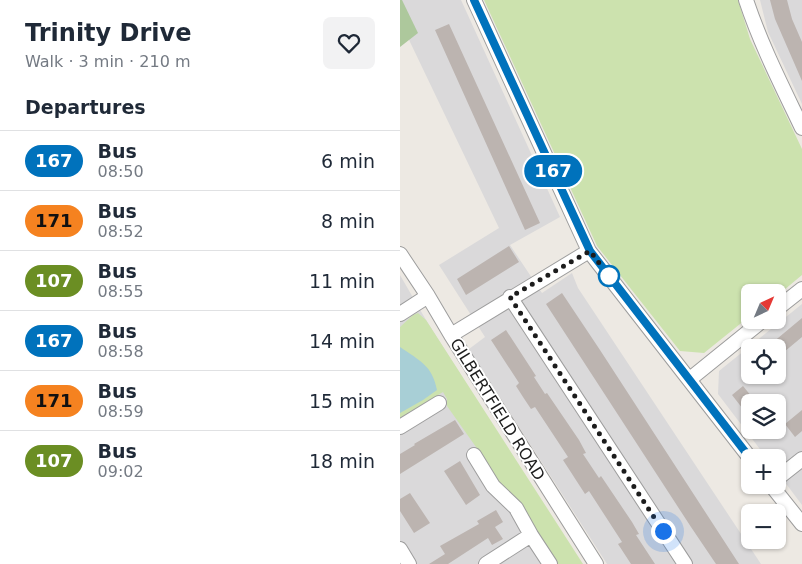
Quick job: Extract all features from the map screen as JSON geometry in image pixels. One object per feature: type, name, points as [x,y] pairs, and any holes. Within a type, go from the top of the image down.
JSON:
[{"type":"street","points":[[474,0],[590,251],[743,449]]},
{"type":"street","points":[[746,0],[766,54],[802,128]]},
{"type":"street","points":[[450,335],[510,297],[590,251]]},
{"type":"street","name":"GILBERTFIELD ROAD","points":[[400,254],[596,564]]},
{"type":"street","points":[[786,302],[802,289]]},
{"type":"street","points":[[400,314],[428,296]]},
{"type":"street","points":[[510,297],[684,564]]},
{"type":"street","points":[[690,379],[752,329]]},
{"type":"street","points":[[400,426],[439,403]]},
{"type":"street","points":[[474,456],[493,486],[516,508],[531,536],[550,564]]},
{"type":"street","points":[[786,472],[802,459]]},
{"type":"street","points":[[779,494],[802,524]]},
{"type":"street","points":[[486,564],[531,536]]},
{"type":"street","points":[[400,549],[409,564]]},
{"type":"shaded area","points":[[400,0],[461,0],[560,217],[510,245],[542,293],[572,273],[578,288],[741,534],[741,549],[751,549],[761,564],[607,564],[469,349],[485,337],[439,265],[499,228],[400,21]]},
{"type":"shaded area","points":[[760,0],[802,0],[802,104],[768,32]]},
{"type":"shaded area","points":[[400,275],[426,320],[580,564],[400,564]]},
{"type":"shaded area","points":[[802,304],[802,505],[786,484],[786,449],[760,449],[752,439],[786,439],[786,394],[741,394],[741,424],[718,394],[719,371],[741,353],[741,384],[786,384],[786,339],[759,339],[771,329],[786,329],[786,317]]},
{"type":"green space","points":[[400,0],[402,0],[418,33],[400,47]]},
{"type":"green space","points":[[484,0],[738,0],[750,39],[802,149],[802,275],[786,288],[786,284],[741,284],[741,323],[704,353],[680,351],[597,246]]},
{"type":"green space","points":[[418,313],[426,320],[583,564],[557,564],[521,507],[502,490],[476,447],[447,406],[447,399],[443,392],[400,418],[400,327]]},
{"type":"water","points":[[400,347],[424,364],[432,375],[437,390],[400,413]]},
{"type":"building","points":[[770,0],[787,0],[792,19],[802,42],[802,81],[775,19]]},
{"type":"building","points":[[449,24],[540,223],[525,230],[435,30]]},
{"type":"building","points":[[509,246],[519,262],[466,295],[457,279]]},
{"type":"building","points":[[562,293],[739,564],[716,564],[691,527],[546,304]]},
{"type":"building","points":[[802,318],[802,337],[786,350],[786,339],[777,339]]},
{"type":"building","points":[[506,330],[536,376],[534,377],[545,394],[547,393],[579,440],[586,453],[583,454],[599,478],[601,476],[632,522],[639,534],[636,535],[655,564],[631,564],[618,544],[622,542],[589,491],[585,494],[563,460],[568,457],[535,407],[531,409],[523,397],[516,386],[519,383],[491,340]]},
{"type":"building","points":[[743,386],[750,394],[741,394],[741,406],[732,395]]},
{"type":"building","points":[[802,410],[802,431],[795,437],[786,423]]},
{"type":"building","points":[[455,420],[464,434],[400,474],[400,454]]},
{"type":"building","points":[[460,461],[480,495],[466,505],[444,471]]},
{"type":"building","points":[[410,493],[430,523],[414,533],[400,511],[400,499]]},
{"type":"building","points":[[496,510],[503,522],[495,527],[503,539],[492,545],[488,538],[448,564],[429,564],[445,554],[440,546],[479,524],[477,521]]},
{"type":"bus line","name":"167","points":[[474,0],[590,251],[743,449]]},
{"type":"route","points":[[609,276],[612,280],[590,251],[510,297],[663,531]]}]
